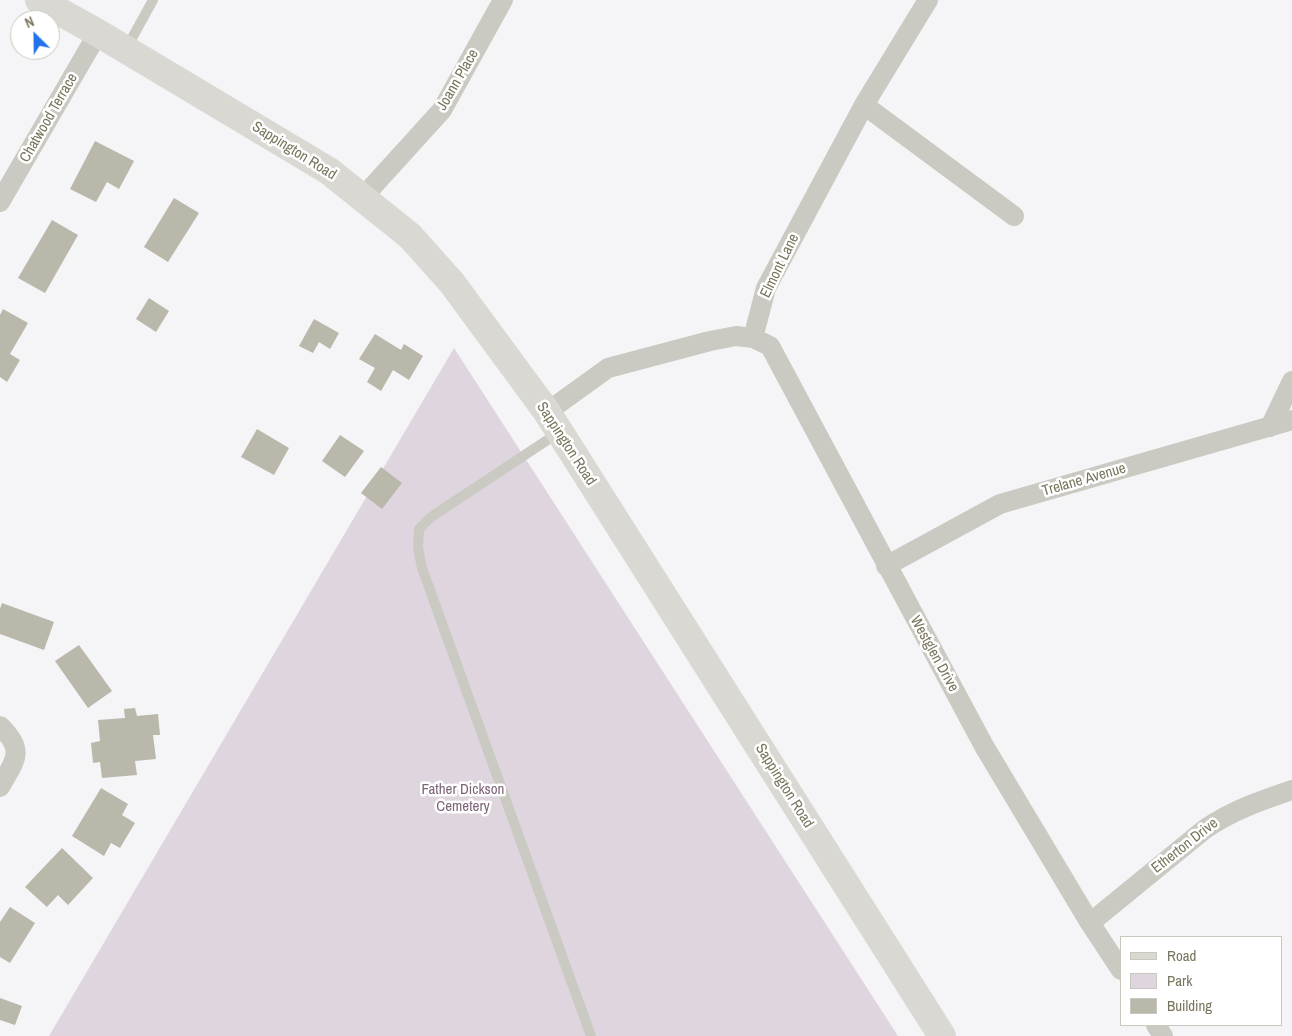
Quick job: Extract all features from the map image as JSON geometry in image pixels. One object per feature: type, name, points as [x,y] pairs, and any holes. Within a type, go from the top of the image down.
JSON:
[{"type":"main road","name":"Sappington Road","points":[[39,0],[98,33],[329,171],[410,236],[452,283],[553,422],[942,1036]]},
{"type":"street","name":"Joann Place","points":[[362,197],[442,110],[503,0]]},
{"type":"street","name":"Elmont Lane","points":[[753,338],[766,288],[864,105],[928,0]]},
{"type":"street","name":"Chatwood Terrace","points":[[0,202],[98,33]]},
{"type":"street","points":[[864,105],[1014,216]]},
{"type":"street","points":[[553,422],[608,368],[710,340],[736,336],[753,338]]},
{"type":"street","name":"Westglen Drive","points":[[753,338],[770,346],[984,746],[1090,923],[1120,968]]},
{"type":"street","points":[[1270,427],[1292,381]]},
{"type":"street","name":"Trelane Avenue","points":[[886,566],[1000,504],[1292,420]]},
{"type":"street","points":[[0,726],[11,737],[17,748],[14,763],[0,787]]},
{"type":"street","name":"Etherton Drive","points":[[1090,923],[1205,829],[1226,815],[1248,805],[1292,790]]},
{"type":"lane","points":[[125,50],[153,0]]},
{"type":"lane","points":[[553,422],[431,517],[419,529],[418,548],[422,568],[591,1036]]},
{"type":"green space","name":"Father Dickson Cemetery","points":[[454,348],[898,1036],[49,1036]]},
{"type":"building","points":[[95,141],[134,161],[119,189],[107,182],[96,202],[70,189]]},
{"type":"building","points":[[174,198],[199,213],[168,262],[144,247]]},
{"type":"building","points":[[52,220],[78,235],[45,293],[18,278]]},
{"type":"building","points":[[149,298],[169,311],[156,332],[136,319]]},
{"type":"building","points":[[3,309],[28,323],[10,354],[20,360],[7,382],[0,377],[0,315]]},
{"type":"building","points":[[314,319],[339,333],[330,349],[319,342],[313,353],[299,346]]},
{"type":"building","points":[[375,334],[401,350],[404,344],[423,356],[409,380],[393,370],[381,391],[367,382],[375,368],[359,359]]},
{"type":"building","points":[[257,429],[289,448],[274,475],[241,457]]},
{"type":"building","points":[[340,435],[364,451],[345,477],[322,461]]},
{"type":"building","points":[[381,467],[402,483],[382,509],[361,493]]},
{"type":"building","points":[[2,603],[54,622],[44,650],[0,634],[0,609]]},
{"type":"building","points":[[79,645],[112,691],[88,708],[55,661]]},
{"type":"building","points":[[135,708],[137,716],[158,714],[160,735],[153,735],[156,759],[135,761],[137,775],[102,778],[100,762],[93,763],[91,743],[100,741],[98,720],[125,718],[124,709]]},
{"type":"building","points":[[101,788],[128,804],[122,815],[135,823],[120,848],[111,843],[104,856],[72,836]]},
{"type":"building","points":[[62,848],[93,878],[68,905],[58,895],[47,907],[25,887]]},
{"type":"building","points":[[10,907],[35,923],[10,963],[0,957],[0,922]]},
{"type":"building","points":[[0,998],[22,1006],[15,1025],[0,1020]]}]
